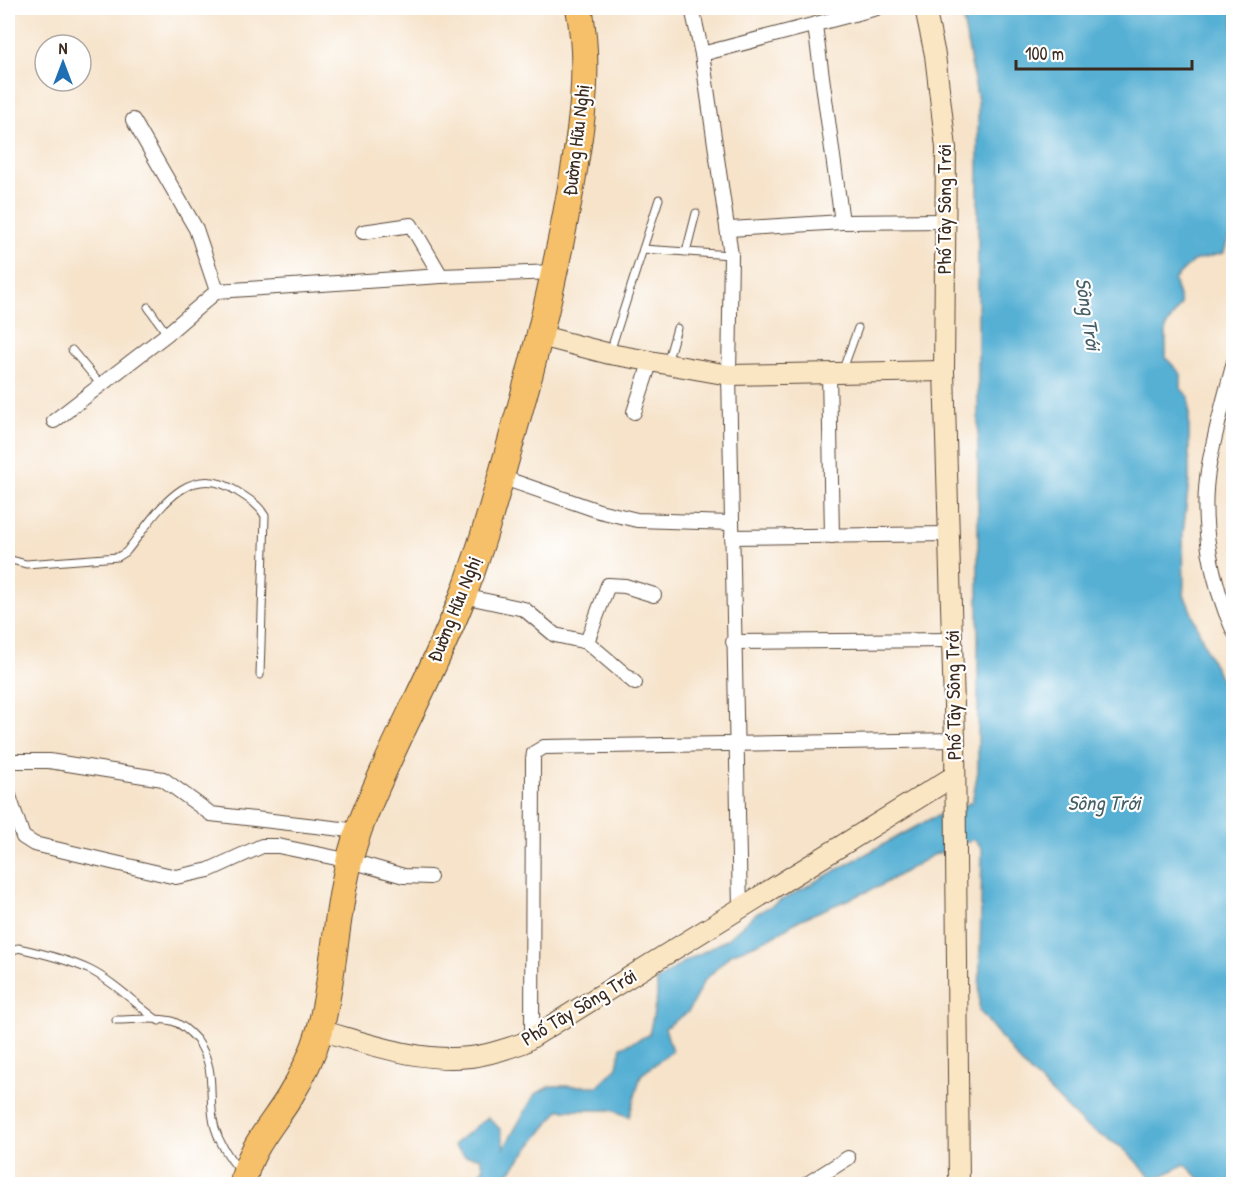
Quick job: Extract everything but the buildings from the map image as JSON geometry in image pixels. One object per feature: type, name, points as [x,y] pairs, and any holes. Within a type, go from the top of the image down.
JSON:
[{"type":"highway","name":"Đường Hữu Nghị","points":[[243,1180],[253,1150],[288,1099],[307,1065],[320,1030],[339,905],[358,831],[463,596],[501,477],[541,336],[556,272],[576,160],[585,91],[579,8]]},
{"type":"street","points":[[692,8],[702,54],[730,229],[729,375],[740,908]]},
{"type":"street","points":[[702,54],[877,8]]},
{"type":"street","name":"Phố Tây Sông Trới","points":[[320,1030],[403,1052],[446,1057],[489,1054],[532,1039],[954,776],[955,740],[944,371],[946,148],[935,55],[925,8]]},
{"type":"street","points":[[815,26],[842,222]]},
{"type":"street","points":[[133,120],[196,229],[217,291]]},
{"type":"street","points":[[730,229],[842,222],[945,221]]},
{"type":"street","points":[[363,232],[411,225],[441,276]]},
{"type":"street","points":[[54,421],[167,334],[217,291],[441,276],[556,272]]},
{"type":"street","points":[[541,336],[610,354],[729,375],[944,371]]},
{"type":"street","points":[[634,412],[659,361]]},
{"type":"street","points":[[1233,362],[1208,467],[1205,515],[1212,564],[1225,613],[1233,632]]},
{"type":"street","points":[[832,536],[836,372]]},
{"type":"street","points":[[501,477],[599,511],[638,520],[732,530],[832,536],[948,534]]},
{"type":"street","points":[[587,642],[608,585],[625,586],[654,595]]},
{"type":"street","points":[[463,596],[517,606],[555,635],[587,642],[635,683]]},
{"type":"street","points":[[733,642],[952,640]]},
{"type":"street","points":[[532,1039],[534,753],[544,747],[955,740]]},
{"type":"street","points":[[8,761],[49,761],[163,779],[211,814],[358,831]]},
{"type":"street","points":[[954,776],[958,1185]]},
{"type":"street","points":[[8,793],[23,837],[34,844],[176,877],[209,870],[262,846],[278,846],[351,861],[404,876],[430,878]]},
{"type":"street","points":[[807,1185],[848,1158]]},
{"type":"lane","points":[[610,354],[659,199]]},
{"type":"lane","points":[[686,252],[696,213]]},
{"type":"lane","points":[[643,249],[731,255]]},
{"type":"lane","points":[[148,306],[167,334]]},
{"type":"lane","points":[[659,361],[677,328]]},
{"type":"lane","points":[[836,372],[858,328]]},
{"type":"lane","points":[[72,350],[101,385]]},
{"type":"lane","points":[[8,559],[26,564],[118,557],[126,552],[175,493],[188,484],[216,481],[228,485],[260,507],[266,516],[260,675]]},
{"type":"lane","points":[[8,953],[18,948],[89,970],[114,985],[136,1005],[159,1021]]},
{"type":"lane","points":[[117,1020],[170,1021],[183,1026],[206,1054],[212,1076],[214,1127],[225,1152],[243,1180]]},
{"type":"water","name":"Sông Trới","points":[[961,8],[1233,8],[1233,221],[1224,253],[1193,261],[1174,280],[1181,304],[1166,327],[1166,358],[1181,374],[1181,389],[1189,397],[1189,481],[1183,533],[1184,594],[1207,651],[1233,703],[1233,1184],[1200,1184],[1204,1183],[1185,1164],[1154,1180],[1123,1148],[1084,1125],[1021,1063],[979,1010],[982,848],[974,839],[931,856],[880,886],[799,920],[770,938],[731,954],[704,981],[688,1012],[665,1028],[672,1051],[641,1075],[629,1117],[613,1110],[559,1110],[500,1184],[468,1184],[484,1168],[480,1157],[465,1156],[453,1145],[488,1117],[500,1129],[504,1148],[535,1094],[551,1086],[598,1086],[617,1067],[621,1047],[649,1035],[657,997],[657,981],[684,962],[726,940],[754,915],[930,819],[972,802],[978,771],[978,101]]}]
